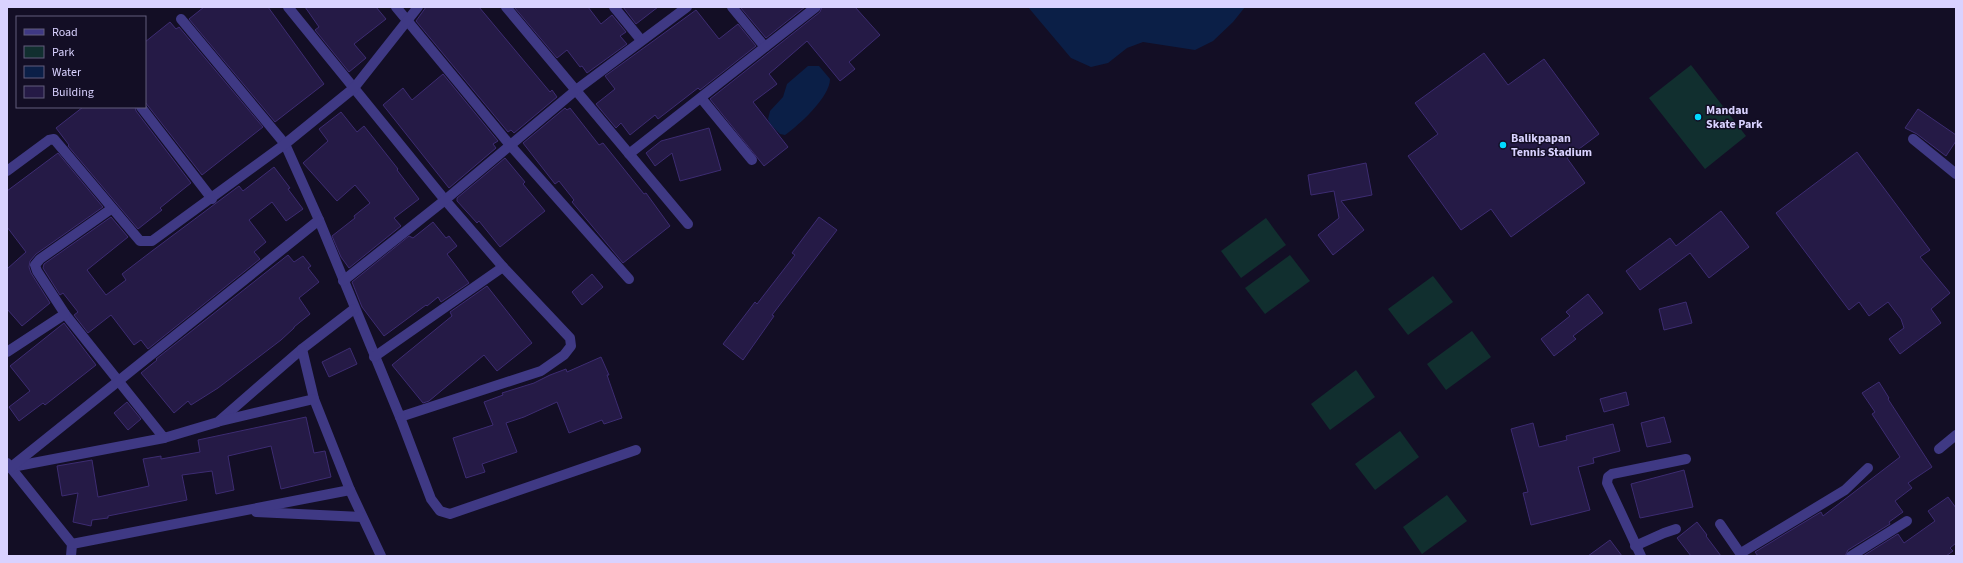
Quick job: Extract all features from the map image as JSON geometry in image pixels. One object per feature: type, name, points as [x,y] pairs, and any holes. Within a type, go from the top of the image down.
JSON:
[{"type":"street","points":[[288,7],[445,200],[503,267],[570,338],[571,346],[564,355],[541,370],[400,418]]},
{"type":"street","points":[[396,7],[510,145],[629,279]]},
{"type":"street","points":[[7,171],[49,140],[54,139],[111,209],[140,241],[152,242],[285,144],[354,88],[408,22],[418,7]]},
{"type":"street","points":[[506,7],[688,224]]},
{"type":"street","points":[[614,7],[641,40]]},
{"type":"street","points":[[343,281],[445,200],[576,90],[687,7]]},
{"type":"street","points":[[732,7],[765,47]]},
{"type":"street","points":[[628,154],[816,7]]},
{"type":"street","points":[[181,19],[285,144],[319,220],[354,309],[400,418],[431,499],[440,511],[450,514],[636,450]]},
{"type":"street","points":[[701,98],[752,160]]},
{"type":"street","points":[[141,108],[212,199]]},
{"type":"street","points":[[1913,140],[1956,174]]},
{"type":"street","points":[[111,209],[40,258],[35,265],[37,271],[65,314],[164,438]]},
{"type":"street","points":[[9,465],[119,380],[319,220]]},
{"type":"street","points":[[374,357],[503,267]]},
{"type":"street","points":[[218,422],[302,349],[354,309]]},
{"type":"street","points":[[7,352],[65,314]]},
{"type":"street","points":[[302,349],[314,399],[350,490],[381,556]]},
{"type":"street","points":[[9,465],[164,438],[218,422],[314,399]]},
{"type":"street","points":[[1939,448],[1956,436]]},
{"type":"street","points":[[1641,556],[1635,546],[1607,483],[1608,477],[1612,474],[1686,459]]},
{"type":"street","points":[[9,465],[72,544],[71,556]]},
{"type":"street","points":[[1720,524],[1741,555],[1845,490],[1868,468]]},
{"type":"street","points":[[72,544],[350,490]]},
{"type":"street","points":[[238,512],[362,517]]},
{"type":"street","points":[[1851,556],[1907,521]]},
{"type":"street","points":[[1635,546],[1676,529]]},
{"type":"green space","name":"Mandau Skate Park","points":[[1691,65],[1746,136],[1705,169],[1649,98]]},
{"type":"green space","points":[[1266,218],[1286,245],[1241,278],[1221,251]]},
{"type":"green space","points":[[1290,255],[1310,281],[1265,314],[1245,288]]},
{"type":"green space","points":[[1433,276],[1453,302],[1408,335],[1388,309]]},
{"type":"green space","points":[[1472,331],[1491,357],[1446,390],[1427,364]]},
{"type":"green space","points":[[1356,370],[1375,397],[1330,430],[1311,404]]},
{"type":"green space","points":[[1400,431],[1419,457],[1375,490],[1355,464]]},
{"type":"green space","points":[[1447,495],[1467,521],[1422,554],[1403,527]]},
{"type":"water","points":[[1028,7],[1245,7],[1233,22],[1213,41],[1195,50],[1143,42],[1127,48],[1108,63],[1091,67],[1071,58]]},
{"type":"water","points":[[808,66],[819,66],[830,79],[829,86],[813,110],[798,125],[785,135],[780,134],[770,124],[768,119],[770,111],[783,97],[787,84]]},
{"type":"building","points":[[204,7],[268,7],[324,84],[275,122],[189,19]]},
{"type":"building","points":[[305,7],[376,7],[386,19],[354,44],[366,58],[349,72],[315,30],[319,27]]},
{"type":"building","points":[[426,7],[479,7],[550,92],[552,90],[557,97],[514,133],[511,130],[508,132],[416,21]]},
{"type":"building","points":[[514,7],[588,7],[601,24],[612,15],[626,32],[620,36],[627,44],[587,73],[582,66],[580,67],[567,50],[557,58]]},
{"type":"building","points":[[623,7],[658,7],[636,24]]},
{"type":"building","points":[[740,7],[805,7],[766,38]]},
{"type":"building","points":[[822,7],[855,7],[880,35],[849,62],[855,69],[840,81],[807,41],[769,74],[777,84],[753,102],[788,147],[764,166],[710,99],[820,12]]},
{"type":"building","points":[[696,10],[719,39],[738,24],[756,46],[700,90],[698,88],[658,119],[655,115],[630,135],[621,123],[616,128],[596,104],[615,89],[605,76]]},
{"type":"building","points":[[170,22],[176,29],[179,27],[263,127],[202,175],[146,103],[146,41]]},
{"type":"building","name":"Balikpapan Tennis Stadium","points":[[1484,53],[1508,85],[1544,59],[1599,134],[1567,158],[1585,183],[1511,237],[1491,209],[1461,230],[1408,156],[1438,134],[1415,103]]},
{"type":"building","points":[[443,74],[498,141],[493,144],[496,148],[449,188],[383,105],[403,88],[412,100]]},
{"type":"building","points":[[82,108],[135,108],[191,183],[160,208],[162,210],[138,229],[68,146],[69,145],[56,128]]},
{"type":"building","points":[[565,108],[567,110],[570,108],[599,145],[603,143],[644,194],[646,193],[670,226],[623,263],[572,202],[574,200],[559,181],[555,184],[523,143]]},
{"type":"building","points":[[1918,109],[1956,135],[1956,141],[1946,156],[1917,134],[1905,128]]},
{"type":"building","points":[[341,112],[357,132],[364,126],[398,169],[397,170],[419,199],[394,218],[401,226],[349,268],[341,257],[332,236],[355,218],[354,216],[370,203],[355,185],[337,201],[303,163],[328,141],[319,129]]},
{"type":"building","points":[[709,128],[721,170],[680,181],[672,153],[655,166],[646,153],[661,141]]},
{"type":"building","points":[[1857,152],[1930,250],[1920,257],[1950,293],[1931,309],[1941,323],[1900,354],[1889,339],[1904,328],[1901,319],[1888,302],[1869,316],[1859,302],[1849,310],[1776,213]]},
{"type":"building","points":[[58,153],[103,207],[36,254],[30,261],[29,267],[31,273],[50,303],[22,326],[7,309],[7,269],[26,252],[7,227],[7,191]]},
{"type":"building","points":[[505,158],[525,182],[523,184],[545,211],[500,247],[479,221],[477,223],[457,201],[457,198]]},
{"type":"building","points":[[1366,163],[1372,195],[1341,201],[1364,230],[1333,255],[1318,235],[1339,218],[1334,191],[1311,195],[1308,175]]},
{"type":"building","points":[[274,167],[290,188],[288,189],[303,209],[286,221],[272,202],[249,220],[266,242],[254,252],[260,259],[148,349],[141,340],[134,345],[111,315],[88,333],[74,315],[78,312],[63,293],[60,295],[43,268],[44,264],[111,217],[128,237],[87,270],[106,295],[126,280],[122,274],[152,251],[239,186],[243,191]]},
{"type":"building","points":[[1721,211],[1749,247],[1709,278],[1690,253],[1640,290],[1626,271],[1670,238],[1676,246]]},
{"type":"building","points":[[819,217],[837,230],[772,315],[774,316],[743,360],[723,344],[755,302],[757,304],[795,255],[792,253]]},
{"type":"building","points":[[433,222],[446,238],[449,236],[457,246],[447,254],[469,283],[441,302],[438,297],[384,336],[362,307],[352,282],[409,236],[413,238]]},
{"type":"building","points":[[288,255],[294,262],[303,256],[311,266],[308,268],[319,282],[299,298],[310,314],[281,340],[218,388],[191,405],[188,401],[174,413],[141,373],[157,360],[156,359]]},
{"type":"building","points":[[592,274],[603,287],[582,305],[572,292]]},
{"type":"building","points":[[487,286],[532,343],[497,371],[484,355],[429,401],[423,403],[392,365],[452,316],[450,312]]},
{"type":"building","points":[[1588,294],[1603,313],[1573,336],[1576,339],[1554,356],[1541,339],[1570,316],[1566,312]]},
{"type":"building","points":[[1686,302],[1692,323],[1664,330],[1659,309]]},
{"type":"building","points":[[64,323],[96,365],[45,405],[43,403],[19,421],[9,407],[30,391],[10,366]]},
{"type":"building","points":[[350,348],[357,364],[329,377],[322,362]]},
{"type":"building","points":[[601,357],[609,375],[607,375],[622,418],[604,424],[602,420],[569,433],[557,402],[524,417],[506,423],[517,452],[482,464],[485,472],[466,478],[453,438],[493,425],[484,402],[503,395],[502,393],[534,383],[566,369],[567,372]]},
{"type":"building","points":[[1879,382],[1889,398],[1888,399],[1932,467],[1908,483],[1912,488],[1895,501],[1903,512],[1889,522],[1890,524],[1848,550],[1845,556],[1758,556],[1755,552],[1821,512],[1823,516],[1900,457],[1872,414],[1875,412],[1862,393]]},
{"type":"building","points":[[1626,392],[1629,405],[1604,412],[1600,399]]},
{"type":"building","points":[[127,402],[141,419],[128,430],[114,413]]},
{"type":"building","points":[[306,417],[314,453],[325,451],[331,477],[281,489],[271,446],[228,456],[234,490],[216,494],[212,471],[182,475],[187,500],[108,516],[108,518],[92,520],[91,526],[73,522],[78,493],[62,496],[57,466],[92,460],[98,497],[149,486],[143,459],[161,456],[161,459],[200,452],[198,440]]},
{"type":"building","points":[[1664,417],[1671,442],[1647,447],[1641,423]]},
{"type":"building","points":[[1533,423],[1539,447],[1567,440],[1566,436],[1613,424],[1620,451],[1593,458],[1594,463],[1578,467],[1590,510],[1531,525],[1523,493],[1528,492],[1511,429]]},
{"type":"building","points":[[1684,470],[1693,507],[1640,518],[1631,484]]},
{"type":"building","points":[[1948,497],[1956,508],[1956,543],[1950,548],[1953,551],[1946,556],[1863,556],[1898,534],[1904,543],[1935,521],[1928,511]]},
{"type":"building","points":[[1697,522],[1721,556],[1691,556],[1677,538]]},
{"type":"building","points":[[1610,540],[1622,556],[1588,556]]},
{"type":"place","name":"Mandau Skate Park","points":[[1698,117]]},
{"type":"place","name":"Balikpapan Tennis Stadium","points":[[1503,145]]}]
